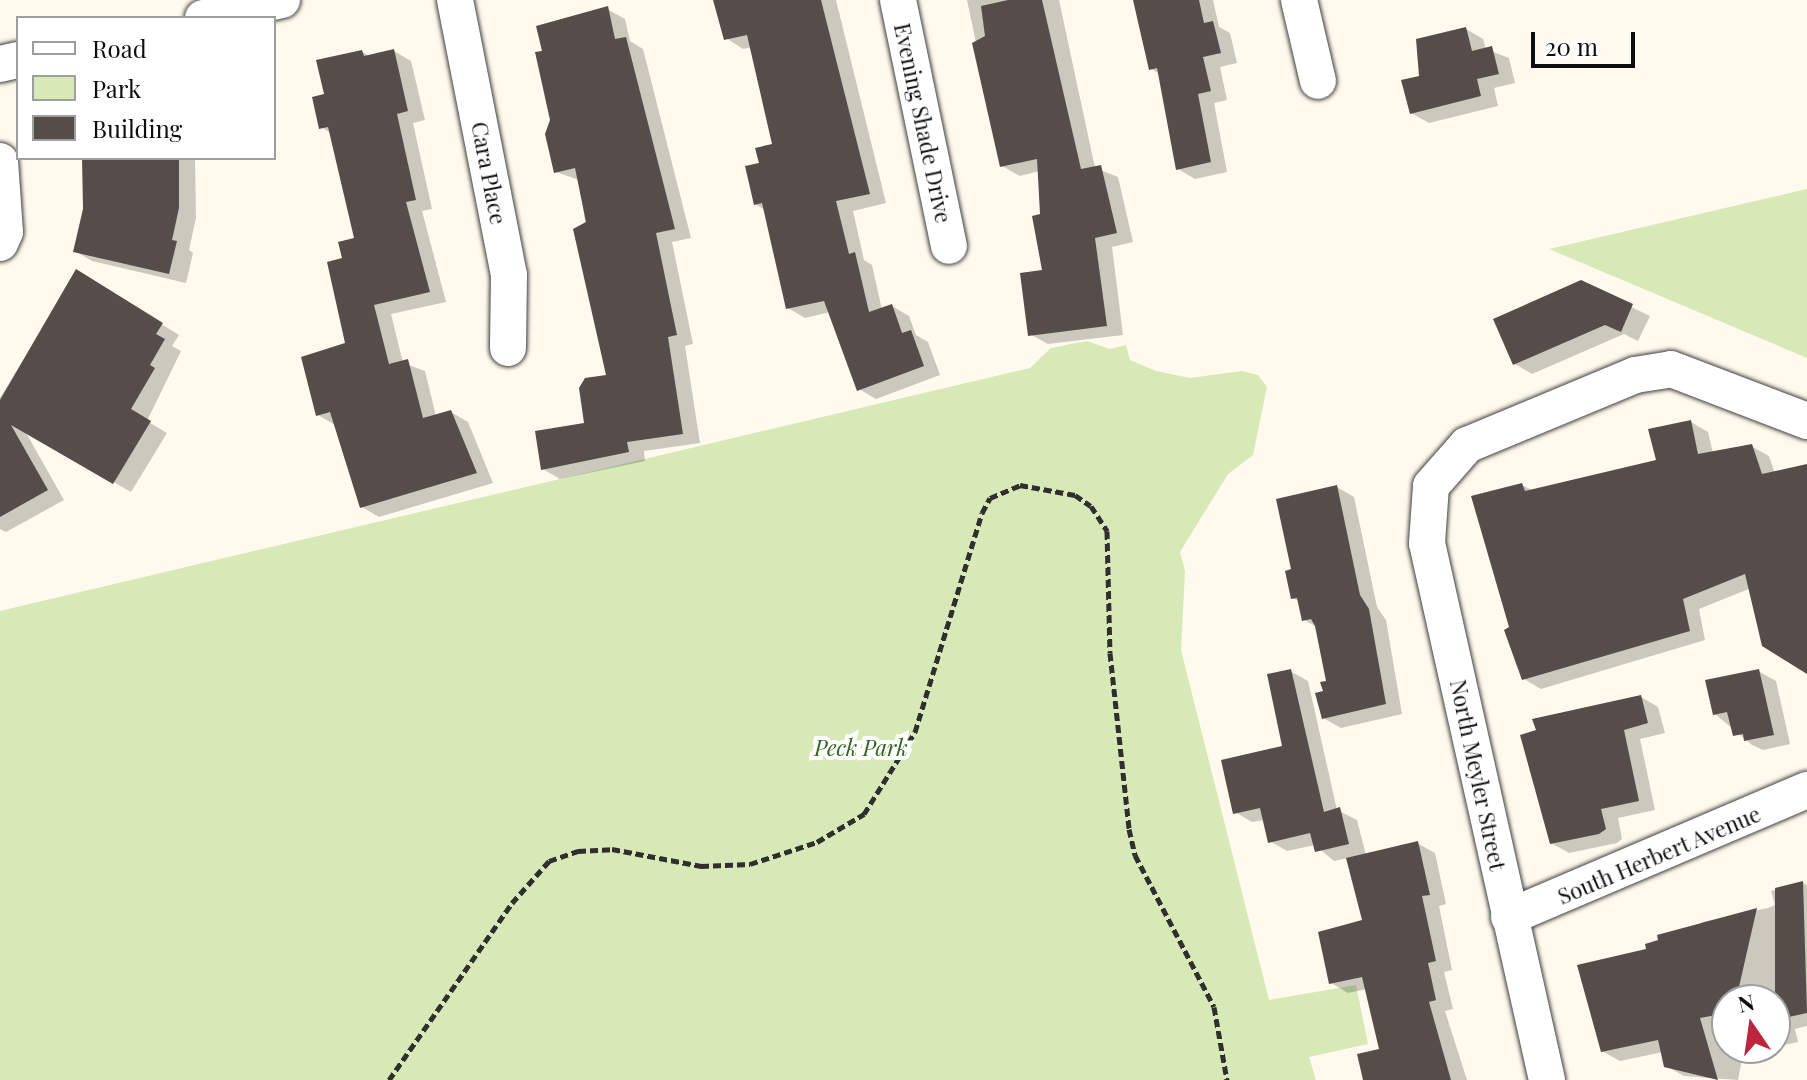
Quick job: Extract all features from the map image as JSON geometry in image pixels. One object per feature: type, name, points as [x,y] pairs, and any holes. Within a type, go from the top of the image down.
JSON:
[{"type":"street","points":[[212,16],[282,0]]},
{"type":"street","name":"Cara Place","points":[[455,0],[509,275],[508,348]]},
{"type":"street","name":"Evening Shade Drive","points":[[898,0],[949,246]]},
{"type":"street","points":[[1299,0],[1318,81]]},
{"type":"street","points":[[0,161],[5,232],[0,243]]},
{"type":"street","name":"North Meyler Street","points":[[1547,1080],[1427,543],[1427,504],[1440,471],[1467,445],[1635,375],[1659,371],[1708,379],[1807,421]]},
{"type":"street","name":"South Herbert Avenue","points":[[1509,917],[1807,790]]},
{"type":"path","points":[[389,1080],[512,903],[549,861],[578,851],[612,849],[701,866],[750,864],[817,842],[864,814],[915,732],[982,513],[990,498],[1020,485],[1075,495],[1091,506],[1107,531],[1110,653],[1129,829],[1135,855],[1214,1007],[1227,1080]]},
{"type":"green space","points":[[1807,189],[1807,358],[1549,249]]},
{"type":"green space","name":"Peck Park","points":[[1087,341],[1110,349],[1126,345],[1130,360],[1156,371],[1190,378],[1242,371],[1258,375],[1267,387],[1253,455],[1228,474],[1180,552],[1185,571],[1181,650],[1269,1000],[1356,985],[1368,1044],[1309,1057],[1316,1080],[0,1080],[0,611],[1030,368],[1051,348]]},
{"type":"building","points":[[713,0],[821,0],[870,194],[836,201],[849,254],[855,252],[869,312],[892,304],[902,333],[911,330],[924,366],[857,391],[824,301],[786,309],[762,203],[754,205],[745,166],[759,163],[755,148],[772,144],[747,35],[724,40]]},
{"type":"building","points":[[1008,0],[1042,0],[1081,169],[1101,165],[1117,233],[1095,238],[1107,326],[1028,336],[1020,273],[1042,270],[1032,216],[1040,214],[1037,159],[1000,167],[972,43],[985,36],[981,6]]},
{"type":"building","points":[[1133,0],[1199,0],[1204,23],[1213,21],[1221,53],[1203,57],[1211,91],[1198,94],[1211,162],[1176,170],[1157,68],[1149,70]]},
{"type":"building","points":[[608,6],[615,39],[626,37],[675,229],[656,233],[677,335],[668,337],[683,434],[627,442],[629,452],[541,470],[535,431],[584,423],[579,388],[585,378],[606,375],[573,229],[586,222],[575,168],[554,173],[545,134],[550,120],[535,52],[542,51],[536,26]]},
{"type":"building","points":[[1466,27],[1472,51],[1492,46],[1499,74],[1477,79],[1481,96],[1410,114],[1401,80],[1419,76],[1416,39]]},
{"type":"building","points":[[394,49],[408,111],[397,114],[416,200],[406,202],[430,292],[374,305],[389,364],[408,359],[423,418],[451,410],[477,473],[360,508],[330,412],[316,416],[301,357],[345,343],[327,262],[342,258],[338,242],[354,238],[328,127],[319,129],[312,97],[324,94],[316,60],[362,50],[364,56]]},
{"type":"building","points":[[82,160],[179,160],[179,208],[172,240],[177,241],[169,274],[73,252],[83,209]]},
{"type":"building","points":[[76,269],[163,323],[156,334],[165,339],[150,365],[155,368],[131,409],[151,421],[113,484],[11,425],[48,490],[0,517],[0,400]]},
{"type":"building","points":[[1581,280],[1633,304],[1621,332],[1605,325],[1513,365],[1493,319]]},
{"type":"building","points":[[1691,420],[1698,454],[1752,444],[1762,474],[1807,464],[1807,674],[1762,646],[1745,574],[1683,599],[1690,631],[1522,680],[1504,630],[1509,627],[1471,496],[1522,483],[1525,491],[1656,460],[1648,429]]},
{"type":"building","points":[[1337,485],[1360,595],[1369,609],[1386,704],[1322,719],[1315,693],[1323,691],[1320,682],[1326,681],[1315,626],[1311,619],[1302,621],[1297,598],[1291,599],[1285,571],[1291,569],[1276,499]]},
{"type":"building","points":[[1291,669],[1324,812],[1340,807],[1349,844],[1315,852],[1310,833],[1268,843],[1260,808],[1233,814],[1221,760],[1282,746],[1267,674]]},
{"type":"building","points":[[1759,669],[1774,735],[1744,741],[1743,734],[1733,736],[1727,712],[1713,715],[1705,680]]},
{"type":"building","points":[[1641,695],[1648,723],[1624,730],[1639,801],[1601,809],[1606,829],[1599,834],[1550,844],[1520,735],[1536,730],[1532,719]]},
{"type":"building","points":[[1418,841],[1430,895],[1422,896],[1436,961],[1428,963],[1436,1000],[1429,1002],[1451,1080],[1363,1080],[1357,1054],[1379,1049],[1362,977],[1329,984],[1318,932],[1362,920],[1346,858]]},
{"type":"building","points":[[1803,881],[1807,1013],[1791,1016],[1791,984],[1775,984],[1775,888]]},
{"type":"building","points":[[1757,908],[1740,984],[1711,984],[1711,1016],[1700,1018],[1718,1080],[1664,1067],[1658,1040],[1601,1052],[1577,965],[1646,949],[1645,944],[1658,940],[1657,935]]}]
